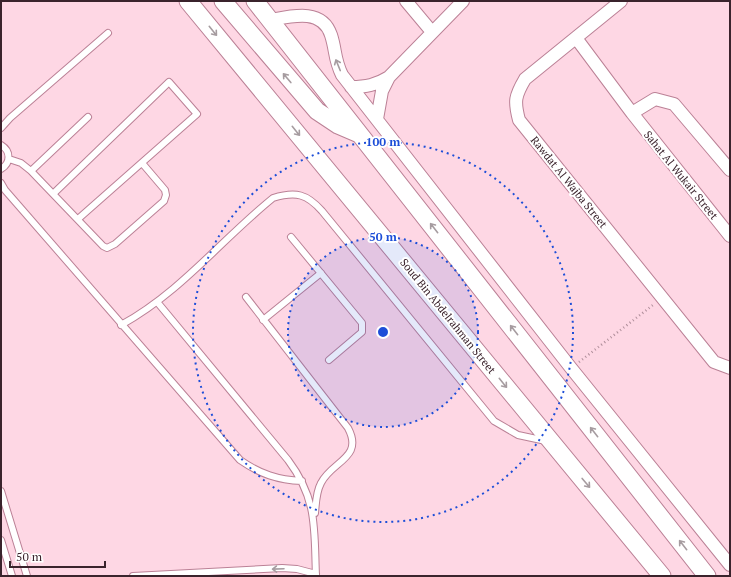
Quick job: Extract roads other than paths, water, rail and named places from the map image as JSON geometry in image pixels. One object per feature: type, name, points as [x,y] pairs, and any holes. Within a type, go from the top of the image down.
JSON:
[{"type":"main road","name":"Soud Bin Abdelrahman Street","points":[[188,1],[662,576]]},
{"type":"main road","points":[[223,1],[317,111],[338,125],[361,135]]},
{"type":"main road","points":[[255,1],[707,576]]},
{"type":"street","points":[[406,1],[432,32]]},
{"type":"street","points":[[351,87],[365,87],[378,84],[389,77],[463,1]]},
{"type":"street","name":"Rawdat Al Wajba Street","points":[[621,1],[525,79],[516,94],[515,106],[519,120],[714,362],[730,368]]},
{"type":"street","points":[[271,20],[296,15],[307,15],[317,18],[326,26],[331,35],[337,66],[351,87],[571,368],[730,565]]},
{"type":"street","name":"Sahat Al Wukair Street","points":[[576,38],[632,114],[730,236]]},
{"type":"street","points":[[377,119],[382,91],[389,77]]},
{"type":"street","points":[[632,114],[655,99],[674,104],[730,170]]},
{"type":"lane","points":[[1,128],[10,118],[108,33]]},
{"type":"lane","points":[[53,194],[169,82],[197,114],[78,219]]},
{"type":"lane","points":[[31,171],[88,117]]},
{"type":"lane","points":[[1,145],[7,150],[9,160]]},
{"type":"lane","points":[[9,160],[21,163],[31,171],[103,246],[107,248],[115,244],[164,201],[166,196],[165,190],[142,164]]},
{"type":"lane","points":[[1,169],[9,160]]},
{"type":"lane","points":[[1,183],[8,194],[121,325],[240,460],[254,470],[269,476],[285,480],[302,481]]},
{"type":"lane","points":[[121,325],[158,303],[273,198],[287,194],[301,195],[313,201],[322,211],[494,421],[518,435],[551,441]]},
{"type":"lane","points":[[291,237],[359,318],[363,327],[358,336],[329,360]]},
{"type":"lane","points":[[263,320],[321,273]]},
{"type":"lane","points":[[133,576],[282,568],[297,569],[316,575],[314,521],[317,494],[321,482],[351,453],[353,445],[352,436],[348,428],[246,297]]},
{"type":"lane","points":[[158,303],[288,460],[302,481],[310,500],[314,521]]},
{"type":"lane","points":[[1,491],[27,576]]},
{"type":"lane","points":[[1,540],[12,576]]}]
